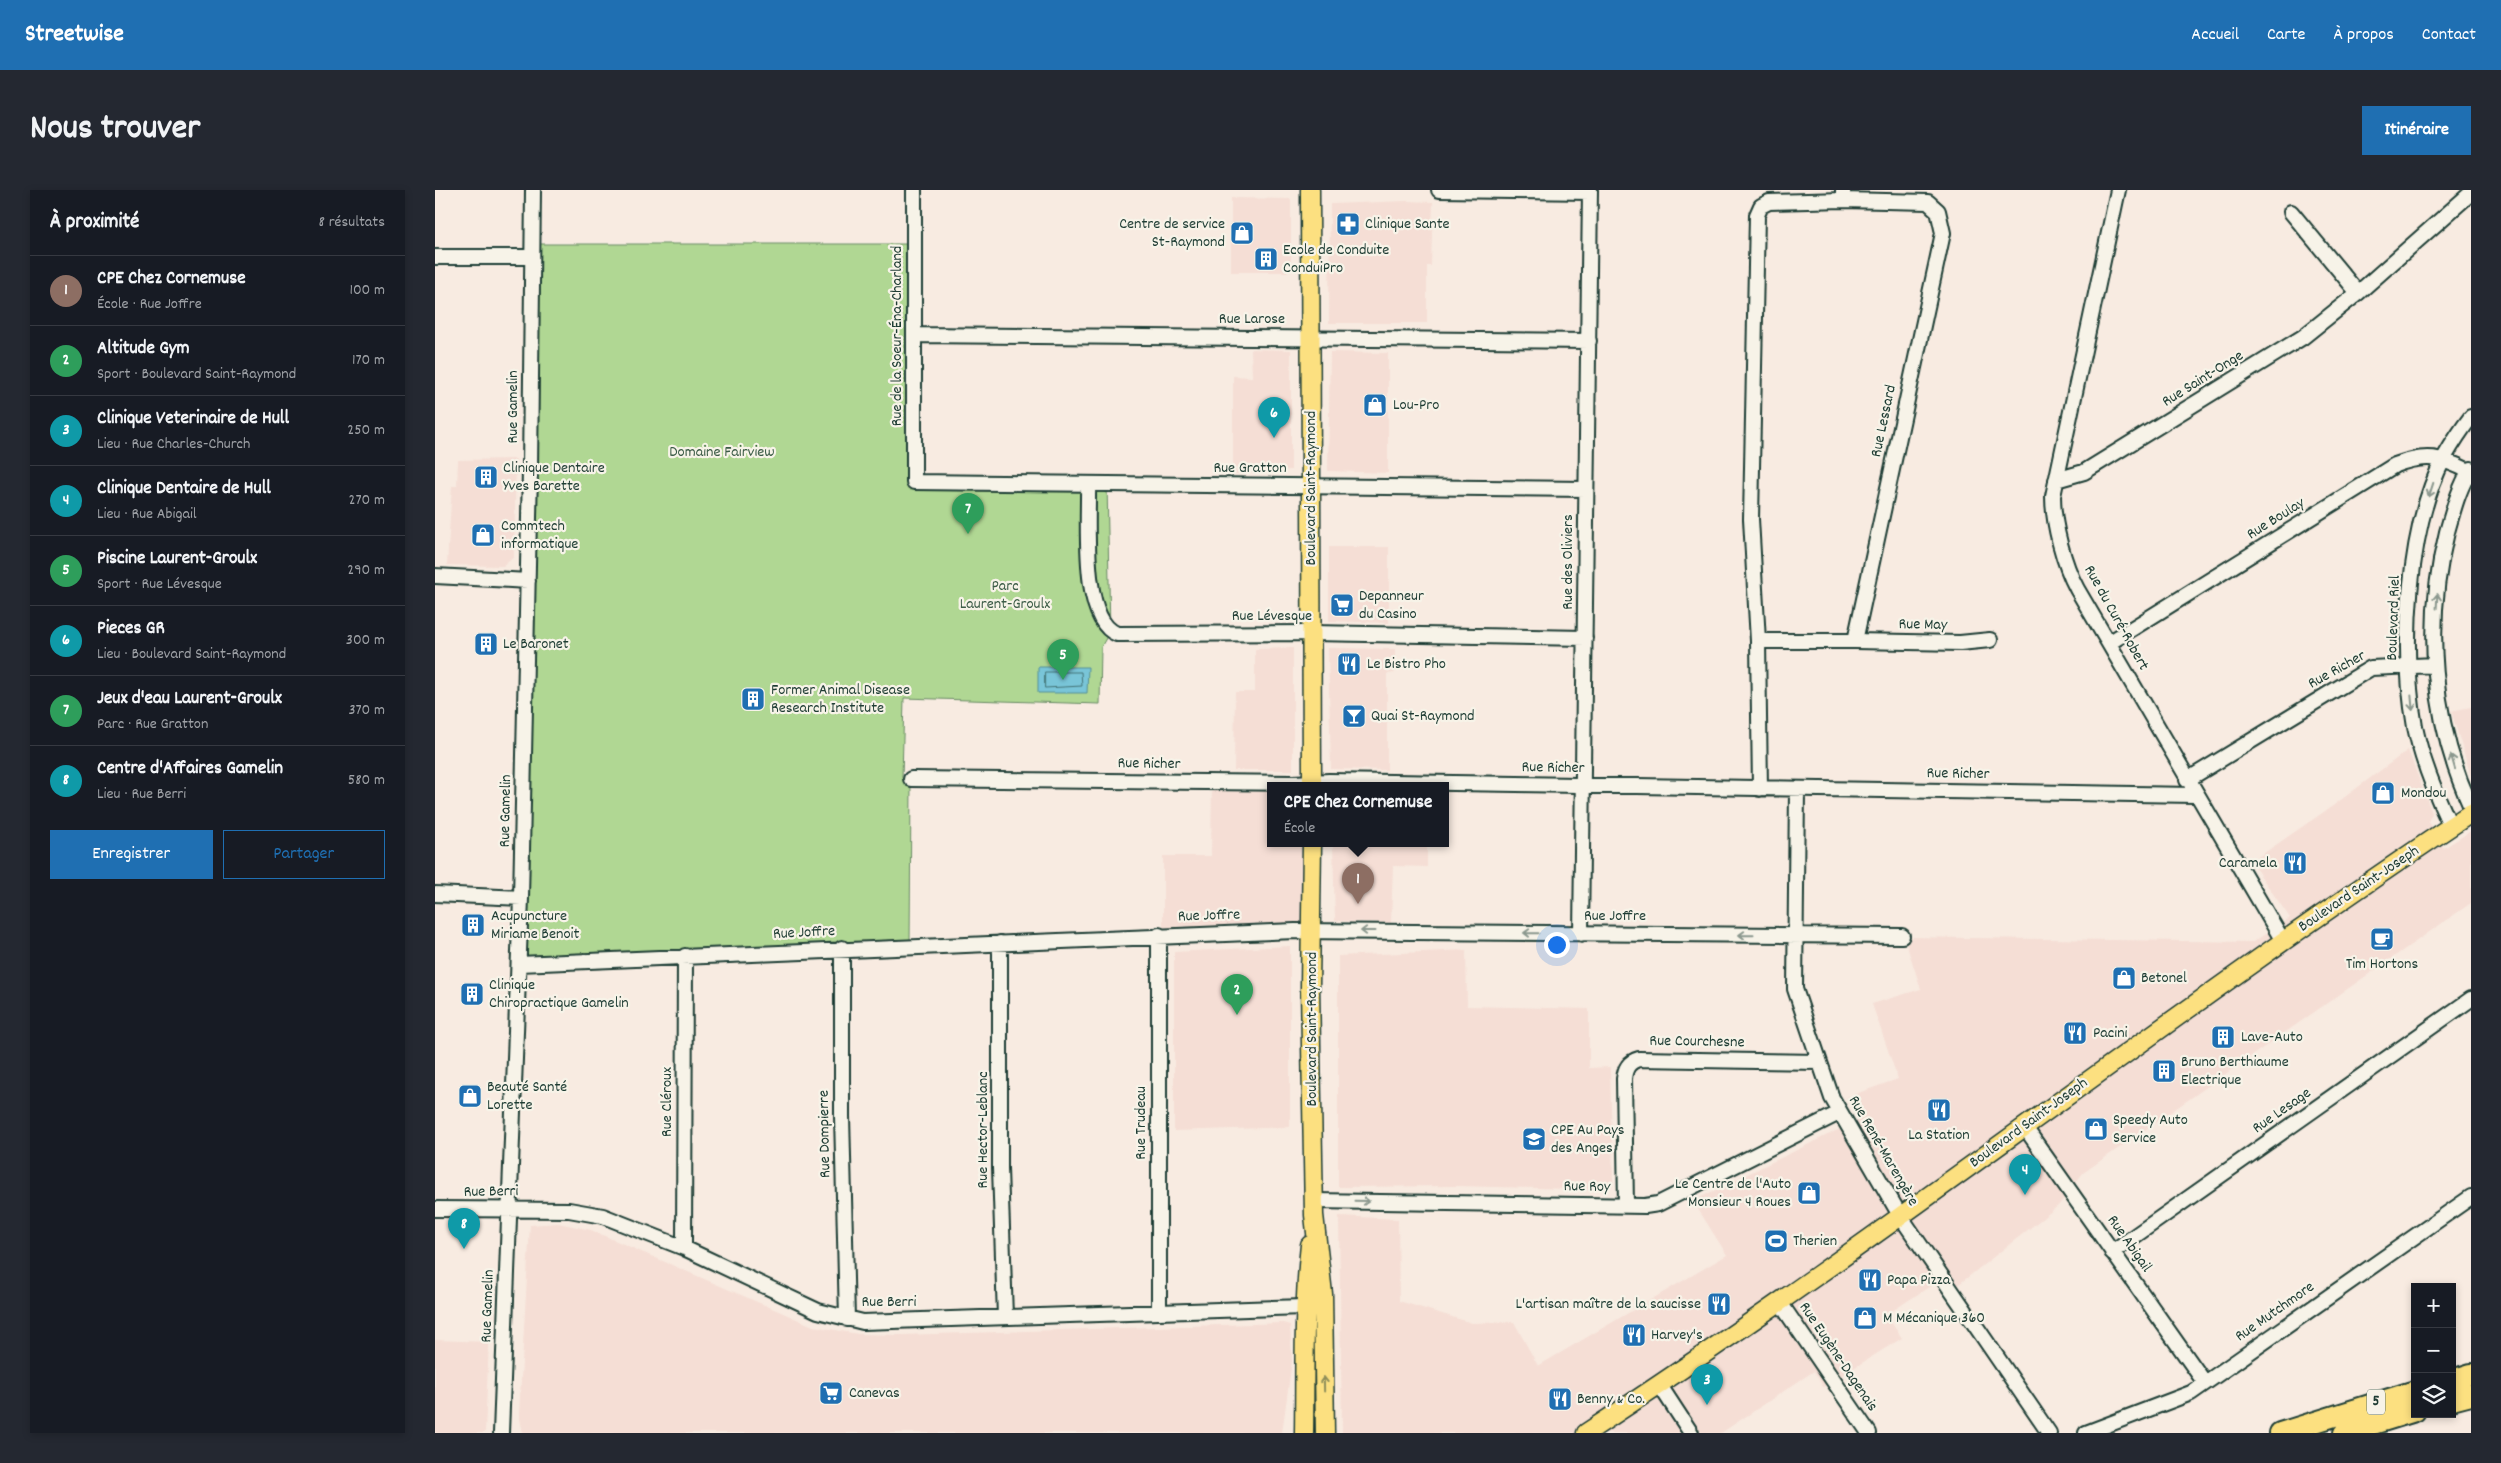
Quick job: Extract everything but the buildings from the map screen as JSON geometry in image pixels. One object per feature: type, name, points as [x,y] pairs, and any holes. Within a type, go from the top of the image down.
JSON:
[{"type":"highway","points":[[2456,1379],[2471,1374]]},
{"type":"highway","name":"5","points":[[2280,1433],[2411,1392]]},
{"type":"highway","points":[[2456,1399],[2471,1395]]},
{"type":"highway","name":"5","points":[[2344,1433],[2411,1412]]},
{"type":"main road","name":"Boulevard Saint-Raymond","points":[[1310,190],[1312,782]]},
{"type":"main road","name":"Boulevard Saint-Joseph","points":[[1586,1433],[1901,1217],[2024,1126],[2283,941],[2471,813]]},
{"type":"main road","name":"Boulevard Saint-Raymond","points":[[1312,847],[1310,987],[1313,1208],[1323,1294],[1325,1433]]},
{"type":"main road","name":"Boulevard Saint-Raymond","points":[[1304,1433],[1306,1363],[1304,1307],[1313,1208]]},
{"type":"street","name":"Rue Gamelin","points":[[501,1433],[521,898],[528,581],[533,190]]},
{"type":"street","name":"Rue de la Soeur-Éna-Charland","points":[[914,190],[914,482]]},
{"type":"street","points":[[1439,190],[1590,191]]},
{"type":"street","name":"Rue du Curé-Robert","points":[[2118,190],[2056,480],[2053,508],[2071,577],[2195,795],[2283,941]]},
{"type":"street","name":"Rue des Oliviers","points":[[1581,934],[1590,191]]},
{"type":"street","name":"Rue Saint-Onge","points":[[2056,480],[2084,472],[2303,337],[2359,293],[2471,193]]},
{"type":"street","name":"Rue Lessard","points":[[1760,789],[1758,641],[1751,519],[1757,215],[1761,206],[1769,202],[1843,195],[1928,202],[1938,211],[1943,233],[1855,641]]},
{"type":"street","points":[[2291,212],[2359,293]]},
{"type":"street","points":[[435,258],[533,257]]},
{"type":"street","name":"Rue Larose","points":[[914,335],[1311,337],[1589,341]]},
{"type":"street","name":"Boulevard Riel","points":[[2451,826],[2420,749],[2415,726],[2409,666],[2411,588],[2417,543],[2432,486],[2444,459],[2471,417]]},
{"type":"street","name":"Rue Boulay","points":[[2109,643],[2395,465],[2418,458],[2444,459],[2470,470]]},
{"type":"street","points":[[2470,470],[2450,522],[2439,572],[2435,665],[2443,726],[2459,781],[2471,807]]},
{"type":"street","name":"Rue Gratton","points":[[914,482],[1586,489]]},
{"type":"street","name":"Rue Lévesque","points":[[1088,484],[1091,589],[1100,617],[1111,631],[1117,634],[1311,634],[1585,638]]},
{"type":"street","points":[[435,576],[528,581]]},
{"type":"street","name":"Rue May","points":[[1855,641],[1961,643],[1990,640]]},
{"type":"street","points":[[1758,641],[1855,641]]},
{"type":"street","name":"Rue Richer","points":[[2187,780],[2362,673],[2380,666],[2435,665]]},
{"type":"street","name":"Rue Richer","points":[[911,779],[1267,783]]},
{"type":"street","name":"Rue Richer","points":[[1449,785],[2195,795]]},
{"type":"street","name":"Rue René-Marengère","points":[[1797,789],[1794,936],[1795,989],[1819,1062],[1839,1113],[1901,1217],[2049,1433]]},
{"type":"street","points":[[435,894],[521,898]]},
{"type":"street","name":"Rue Joffre","points":[[519,964],[842,948],[1159,935],[1312,931],[1901,936]]},
{"type":"street","name":"Rue Trudeau","points":[[1159,935],[1159,1311]]},
{"type":"street","name":"Rue Hector-Leblanc","points":[[1000,943],[1001,1168],[1005,1317]]},
{"type":"street","name":"Rue Dompierre","points":[[842,948],[842,1116],[847,1319]]},
{"type":"street","name":"Rue Cléroux","points":[[685,956],[685,1248]]},
{"type":"street","name":"Rue Lesage","points":[[2112,1252],[2471,999]]},
{"type":"street","name":"Rue Courchesne","points":[[1626,1206],[1623,1079],[1627,1066],[1633,1061],[1639,1059],[1819,1062]]},
{"type":"street","name":"Rue Roy","points":[[1313,1208],[1437,1202],[1645,1206],[1670,1200],[1839,1113]]},
{"type":"street","name":"Rue Abigail","points":[[2024,1126],[2205,1383]]},
{"type":"street","name":"Rue Mutchmore","points":[[2086,1433],[2191,1393],[2471,1197]]},
{"type":"street","name":"Rue Berri","points":[[435,1209],[569,1210],[587,1212],[618,1221],[685,1248],[818,1311],[863,1322],[1304,1307]]},
{"type":"street","name":"Rue Eugène-Dagenais","points":[[1779,1301],[1869,1433]]},
{"type":"street","points":[[1659,1384],[1691,1433]]},
{"type":"shaded area","points":[[1231,198],[1291,199],[1291,272],[1231,272]]},
{"type":"shaded area","points":[[1407,201],[1433,202],[1431,266],[1427,266],[1427,323],[1329,323],[1330,204]]},
{"type":"shaded area","points":[[1251,349],[1291,350],[1291,470],[1233,474],[1233,376],[1252,377]]},
{"type":"shaded area","points":[[1330,352],[1388,353],[1388,473],[1328,471]]},
{"type":"shaded area","points":[[516,459],[514,557],[503,566],[447,565],[452,486],[457,486],[458,460]]},
{"type":"shaded area","points":[[1329,547],[1389,547],[1389,623],[1329,621]]},
{"type":"shaded area","points":[[1293,648],[1293,770],[1234,770],[1235,692],[1255,692],[1255,649]]},
{"type":"shaded area","points":[[1328,648],[1395,649],[1395,673],[1387,674],[1387,770],[1331,769]]},
{"type":"shaded area","points":[[2471,707],[2471,776],[2451,711]]},
{"type":"shaded area","points":[[2408,750],[2432,813],[2428,822],[2444,848],[2471,831],[2471,903],[2083,1173],[2058,1206],[1944,1296],[1935,1283],[1886,1315],[1902,1338],[1823,1387],[1814,1371],[1721,1433],[1342,1433],[1339,1216],[1398,1219],[1399,1301],[1472,1323],[1514,1322],[1538,1366],[1727,1255],[1693,1201],[1858,1120],[1847,1097],[1898,1079],[1872,1004],[1921,989],[1904,937],[2253,942],[2290,918],[2251,862],[2334,805]]},
{"type":"shaded area","points":[[1212,782],[1267,785],[1267,847],[1312,847],[1312,931],[1163,935],[1163,856],[1211,856]]},
{"type":"shaded area","points":[[1333,847],[1427,847],[1427,867],[1393,866],[1391,923],[1335,921]]},
{"type":"shaded area","points":[[1290,946],[1290,1127],[1174,1131],[1174,952]]},
{"type":"shaded area","points":[[1466,950],[1467,1006],[1589,1009],[1589,1068],[1610,1067],[1613,1184],[1608,1190],[1457,1186],[1338,1187],[1338,956]]},
{"type":"shaded area","name":"Canevas","points":[[558,1223],[591,1230],[813,1326],[858,1334],[901,1335],[1283,1323],[1290,1325],[1292,1361],[1282,1433],[523,1433],[519,1414],[530,1225]]},
{"type":"shaded area","points":[[435,1340],[489,1342],[485,1433],[435,1433]]},
{"type":"green space","name":"Domaine Fairview","points":[[532,244],[914,244],[914,482],[1107,484],[1110,631],[1101,647],[1100,704],[904,698],[902,778],[911,779],[910,946],[519,964]]},
{"type":"water","points":[[1038,667],[1088,667],[1087,693],[1038,693]]},
{"type":"place","name":"Clinique Sante","points":[[1348,224]]},
{"type":"place","name":"Centre de service St-Raymond","points":[[1242,233]]},
{"type":"place","name":"Ecole de Conduite ConduiPro","points":[[1266,259]]},
{"type":"place","name":"Lou-Pro","points":[[1375,405]]},
{"type":"place","name":"Pieces GR","points":[[1274,438]]},
{"type":"place","name":"Clinique Dentaire Yves Barette","points":[[486,477]]},
{"type":"place","name":"Jeux d'eau Laurent-Groulx","points":[[968,534]]},
{"type":"place","name":"Commtech informatique","points":[[483,535]]},
{"type":"place","name":"Depanneur du Casino","points":[[1342,605]]},
{"type":"place","name":"Le Baronet","points":[[486,644]]},
{"type":"place","name":"Le Bistro Pho","points":[[1349,664]]},
{"type":"place","name":"Piscine Laurent-Groulx","points":[[1063,680]]},
{"type":"place","name":"Former Animal Disease Research Institute","points":[[753,699]]},
{"type":"place","name":"Quai St-Raymond","points":[[1354,716]]},
{"type":"place","name":"Mondou","points":[[2383,793]]},
{"type":"place","name":"Caramela","points":[[2295,863]]},
{"type":"place","name":"CPE Chez Cornemuse","points":[[1358,904]]},
{"type":"place","name":"Acupuncture Miriame Benoit","points":[[473,925]]},
{"type":"place","name":"Tim Hortons","points":[[2382,939]]},
{"type":"place","name":"Betonel","points":[[2124,978]]},
{"type":"place","name":"Clinique Chiropractique Gamelin","points":[[472,994]]},
{"type":"place","name":"Altitude Gym","points":[[1237,1015]]},
{"type":"place","name":"Pacini","points":[[2075,1033]]},
{"type":"place","name":"Lave-Auto","points":[[2223,1037]]},
{"type":"place","name":"Bruno Berthiaume Electrique","points":[[2164,1071]]},
{"type":"place","name":"Beauté Santé Lorette","points":[[470,1096]]},
{"type":"place","name":"La Station","points":[[1939,1110]]},
{"type":"place","name":"Speedy Auto Service","points":[[2096,1129]]},
{"type":"place","name":"CPE Au Pays des Anges","points":[[1534,1139]]},
{"type":"place","name":"Le Centre de l'Auto Monsieur 4 Roues","points":[[1809,1193]]},
{"type":"place","name":"Clinique Dentaire de Hull","points":[[2025,1195]]},
{"type":"place","name":"Therien","points":[[1776,1241]]},
{"type":"place","name":"Centre d'Affaires Gamelin","points":[[464,1249]]},
{"type":"place","name":"Papa Pizza","points":[[1870,1280]]},
{"type":"place","name":"L'artisan maître de la saucisse","points":[[1719,1304]]},
{"type":"place","name":"M Mécanique 360","points":[[1865,1318]]},
{"type":"place","name":"Harvey's","points":[[1634,1335]]},
{"type":"place","name":"Canevas","points":[[831,1393]]},
{"type":"place","name":"Benny & Co.","points":[[1560,1399]]},
{"type":"place","name":"Clinique Veterinaire de Hull","points":[[1707,1405]]},
{"type":"park label","name":"Parc Laurent-Groulx","points":[[1005,595]]}]
